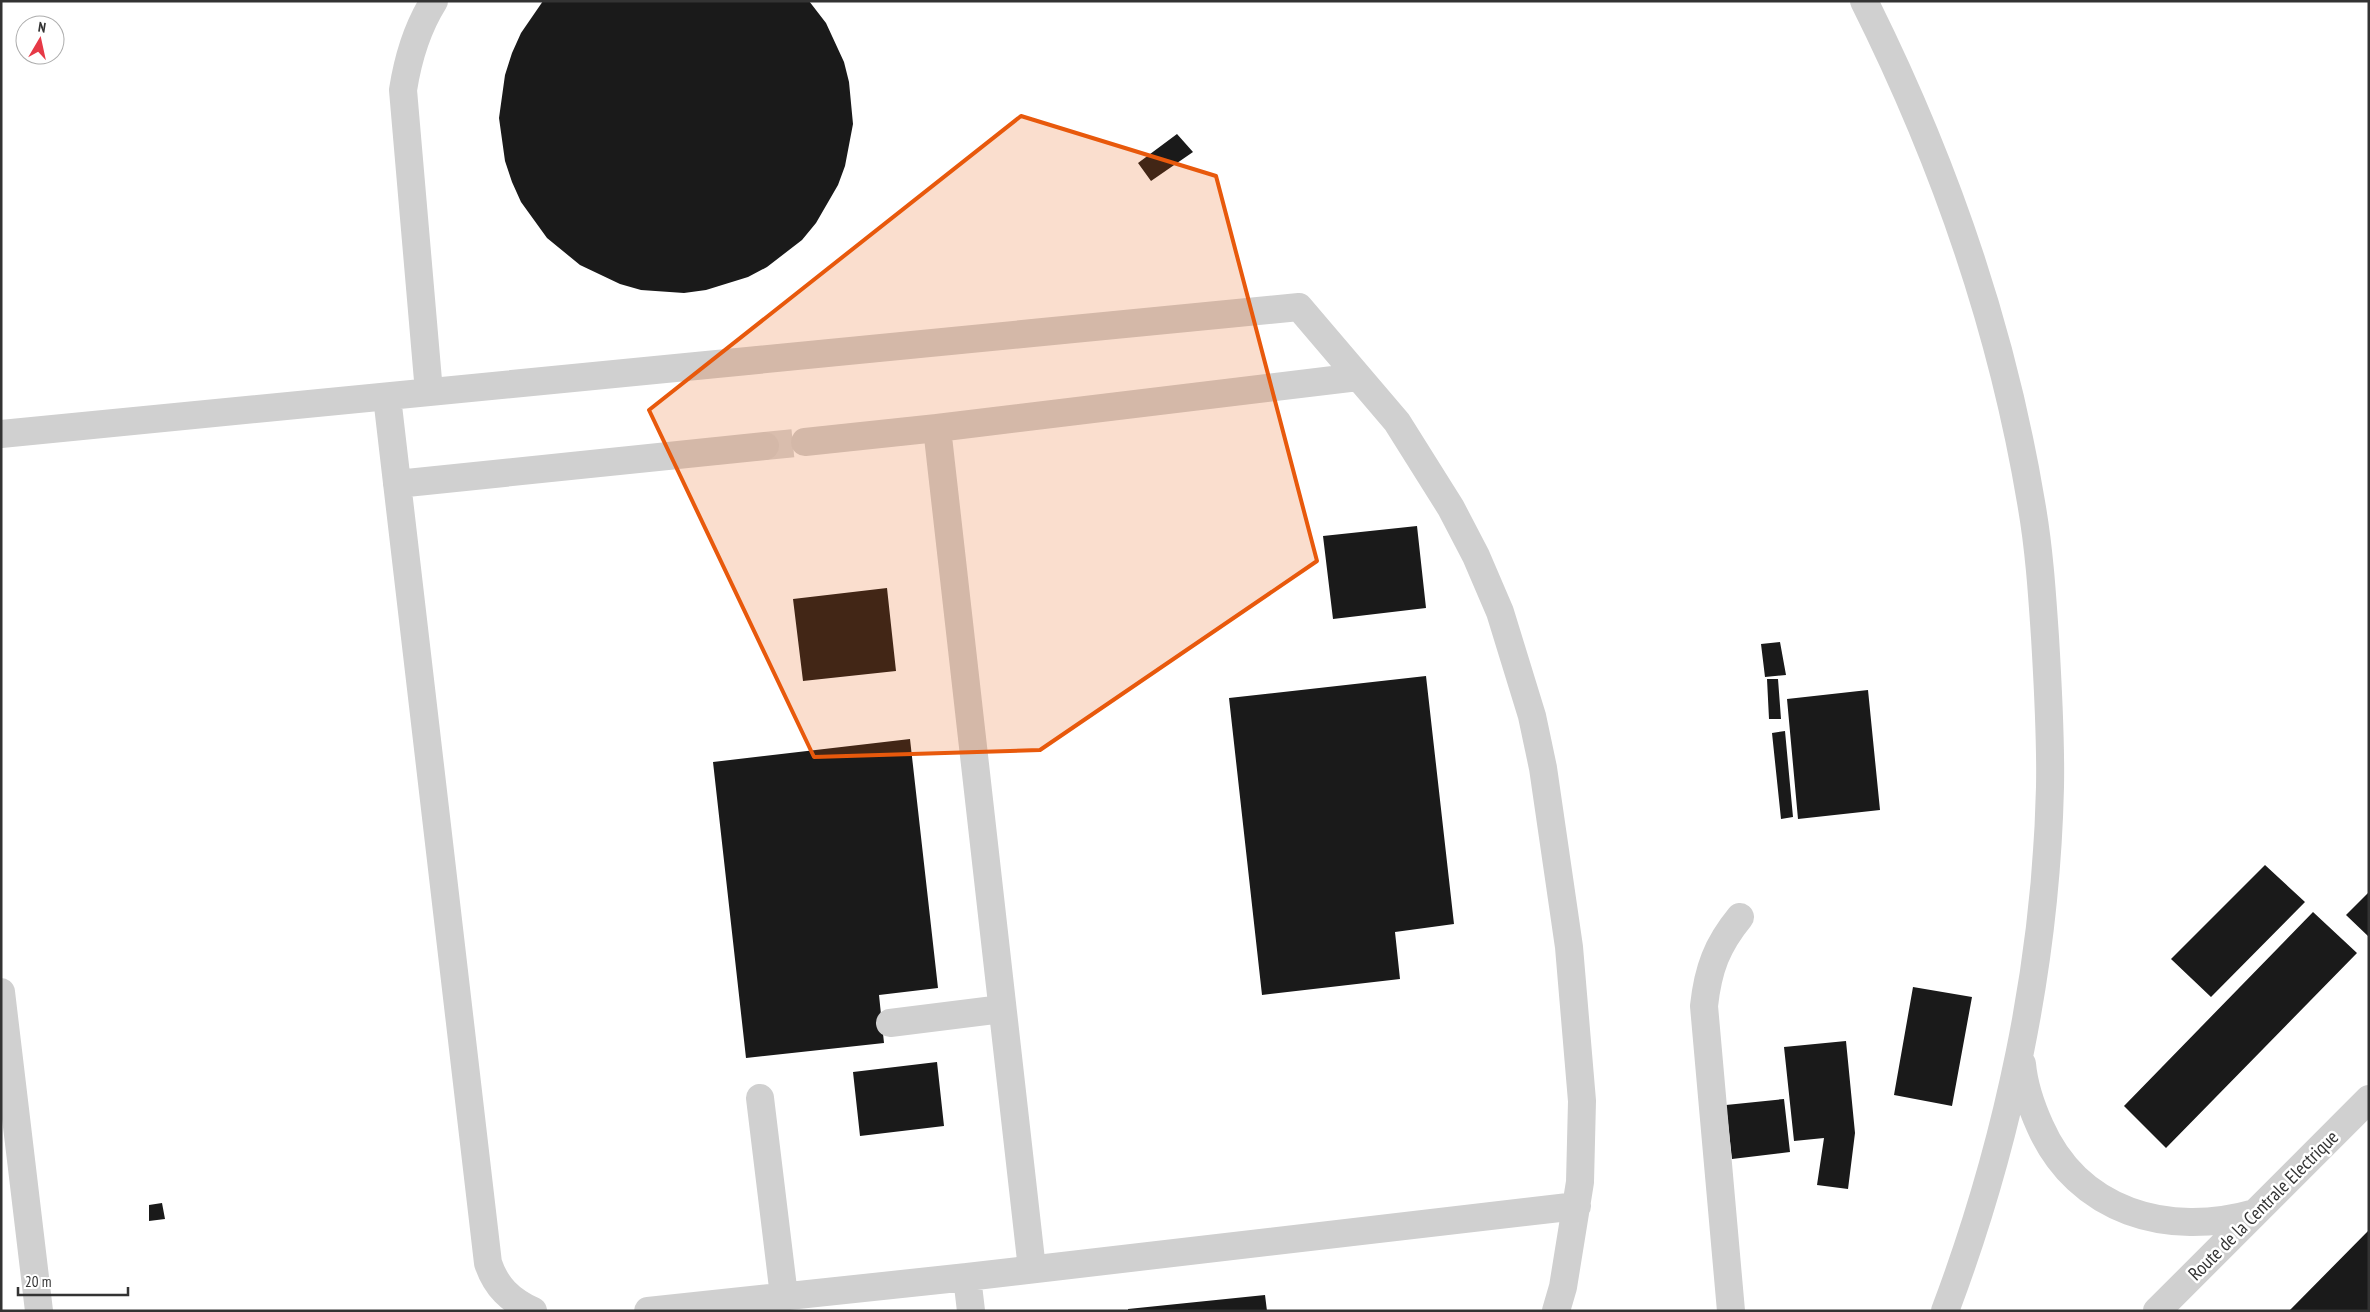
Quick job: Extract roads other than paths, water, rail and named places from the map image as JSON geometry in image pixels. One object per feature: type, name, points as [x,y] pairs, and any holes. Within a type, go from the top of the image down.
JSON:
[{"type":"street","points":[[429,392],[403,90],[413,46],[420,27],[434,1]]},
{"type":"street","points":[[1864,1],[1920,120],[1951,201],[1979,284],[2014,418],[2032,505],[2046,647],[2050,788],[2040,923],[2020,1050],[2003,1125],[1980,1209],[1945,1311]]},
{"type":"street","points":[[1,434],[1299,307],[1397,422],[1465,534],[1500,612],[1532,716],[1544,777],[1570,947],[1583,1128],[1577,1206],[1563,1287],[1556,1311]]},
{"type":"street","points":[[805,442],[937,428],[1358,377]]},
{"type":"street","points":[[387,397],[488,1262],[493,1278],[503,1292],[533,1311]]},
{"type":"street","points":[[937,428],[1032,1269]]},
{"type":"street","points":[[397,484],[765,446]]},
{"type":"street","points":[[1730,1311],[1704,1006],[1706,985],[1719,946],[1740,917]]},
{"type":"street","points":[[1,992],[12,1169],[39,1311]]},
{"type":"street","points":[[890,1023],[1002,1009]]},
{"type":"street","points":[[2020,1050],[2023,1079],[2029,1101],[2045,1137],[2067,1171],[2098,1198],[2120,1208],[2162,1219],[2213,1221],[2232,1219],[2255,1213]]},
{"type":"street","points":[[760,1098],[784,1296]]},
{"type":"street","name":"Route de la Centrale Electrique","points":[[2157,1311],[2369,1099]]},
{"type":"street","points":[[648,1311],[967,1277],[1577,1206]]},
{"type":"street","points":[[967,1277],[971,1311]]},
{"type":"tunnel","points":[[765,446],[805,442]]}]
